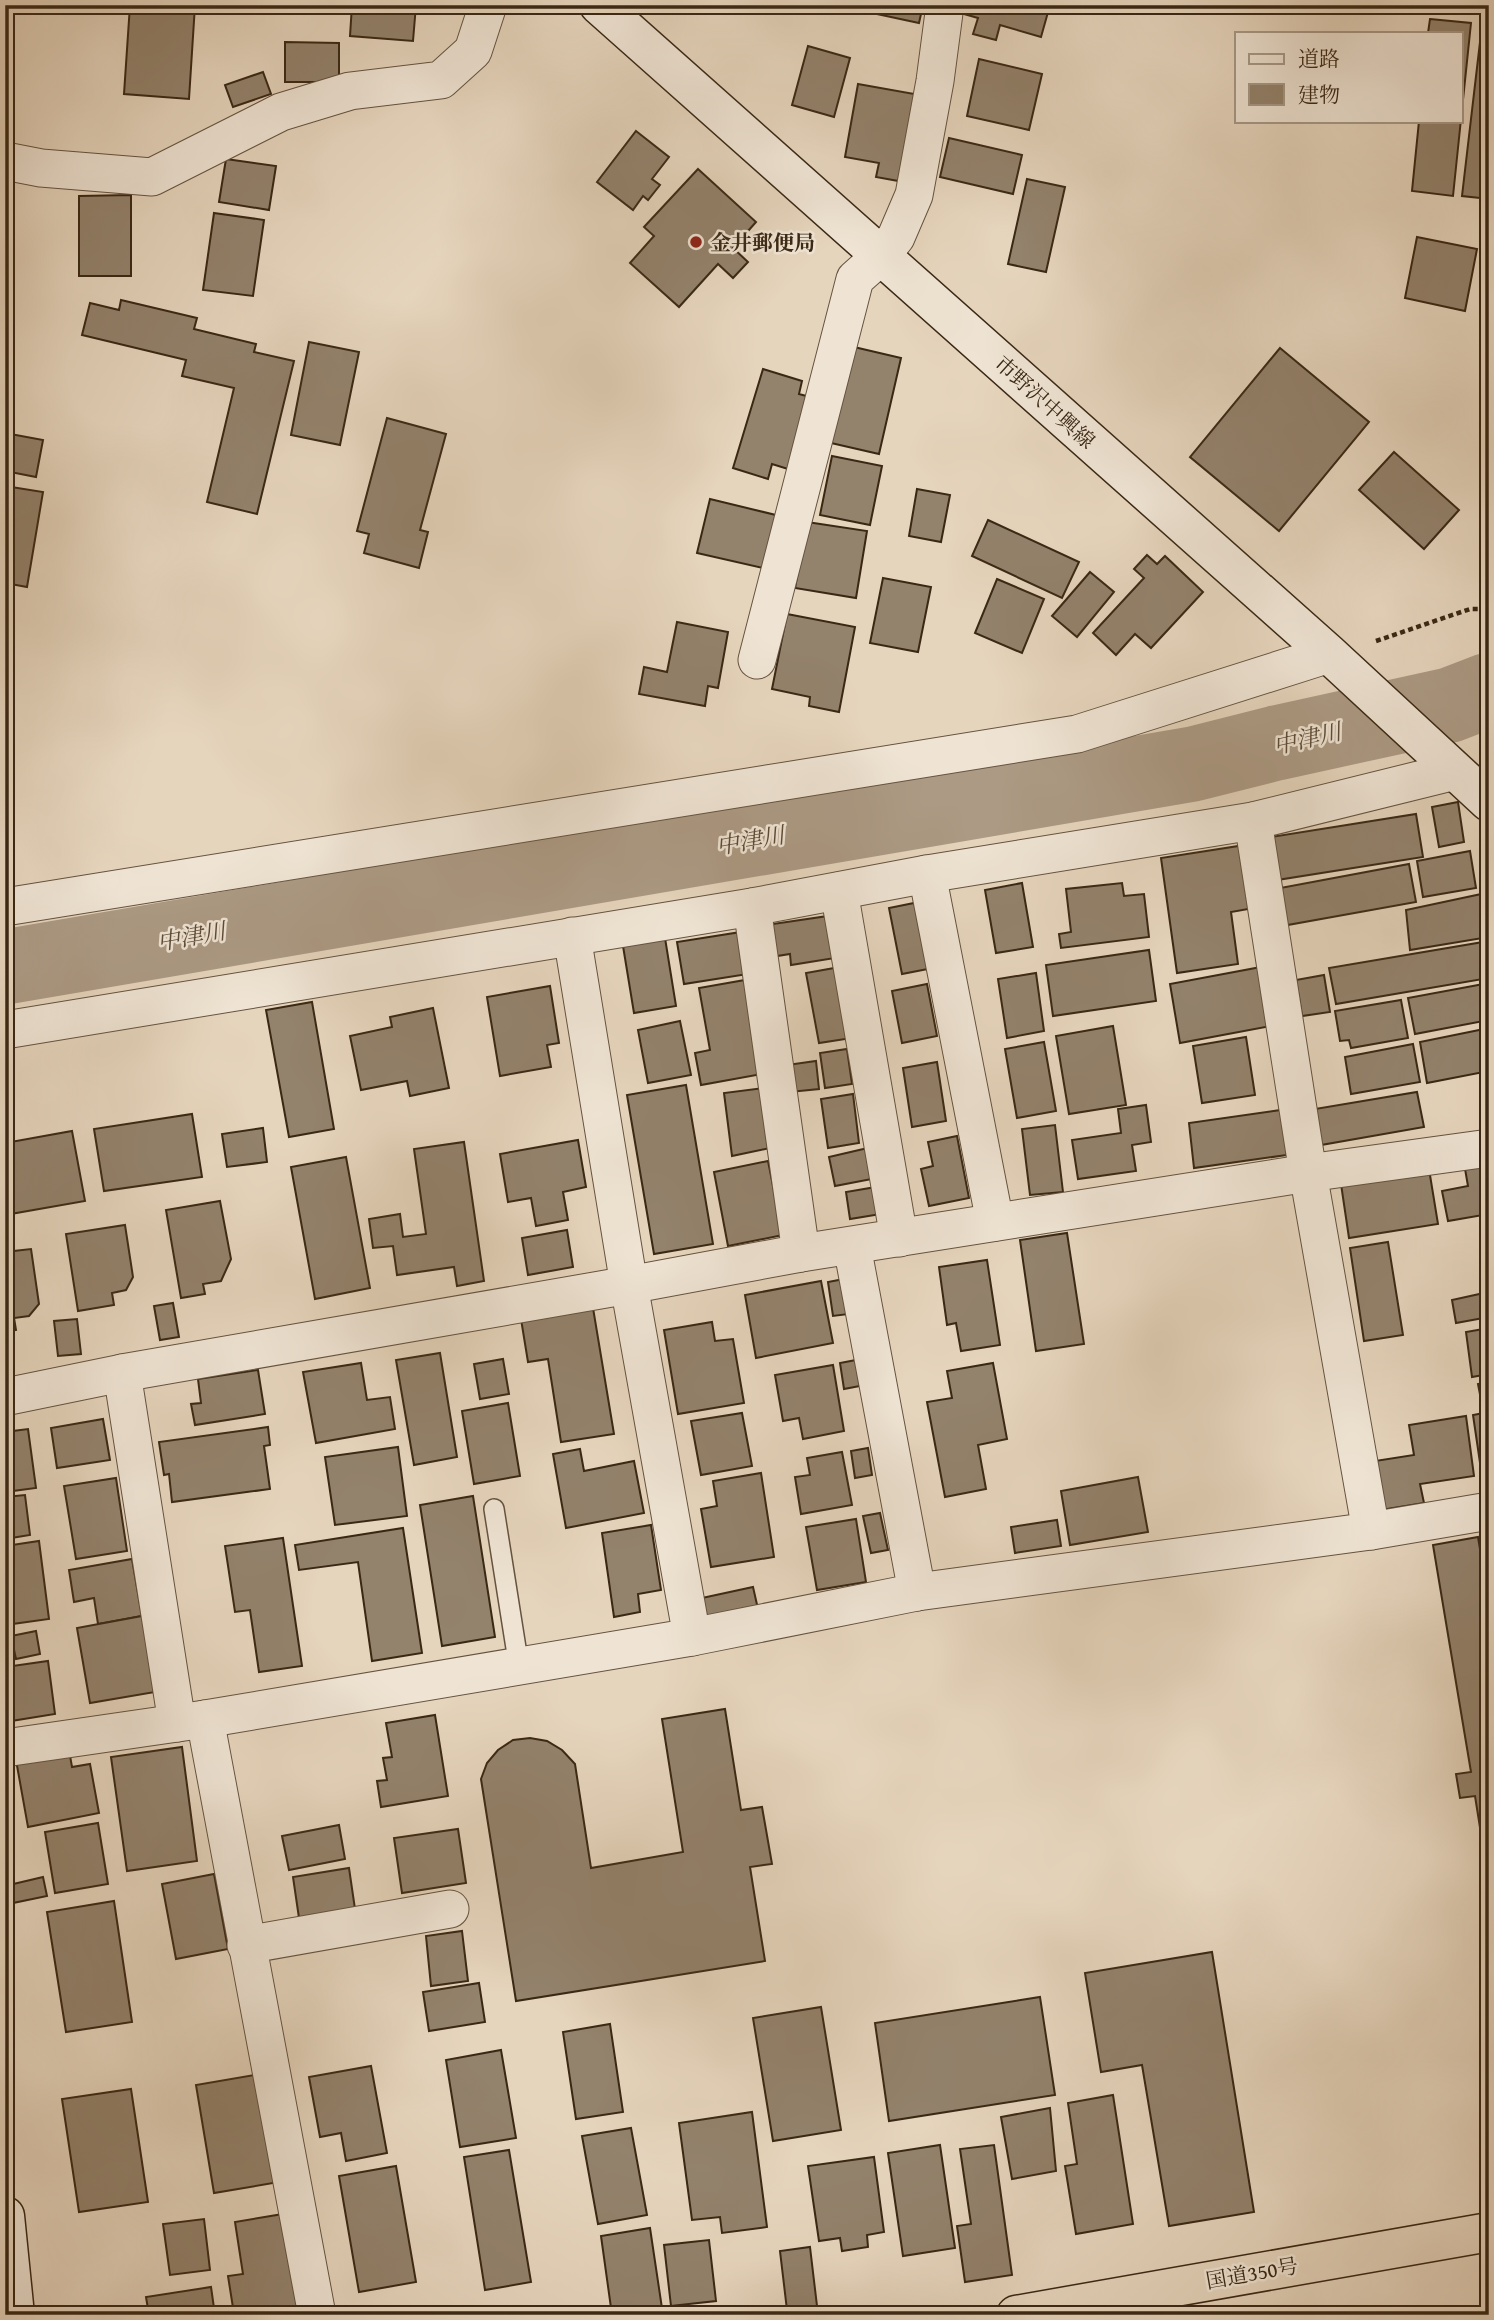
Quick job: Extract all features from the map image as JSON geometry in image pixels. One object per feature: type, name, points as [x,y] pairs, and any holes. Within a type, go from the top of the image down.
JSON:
[{"type":"highway","name":"国道350号","points":[[1016,2315],[1489,2232]]},
{"type":"main road","name":"市野沢中興線","points":[[599,5],[1337,661],[1489,802]]},
{"type":"main road","points":[[5,2216],[15,2315]]},
{"type":"street","points":[[5,161],[41,168],[152,177],[281,112],[350,92],[441,80],[473,51],[488,5]]},
{"type":"street","points":[[757,660],[855,279],[881,256],[896,237],[914,195],[935,81],[945,5]]},
{"type":"street","points":[[5,907],[1077,734],[1337,661]]},
{"type":"street","points":[[5,1030],[752,907],[927,874],[1252,821],[1443,759]]},
{"type":"street","points":[[1252,821],[1307,1173],[1371,1531]]},
{"type":"street","points":[[927,874],[995,1222]]},
{"type":"street","points":[[838,891],[899,1238]]},
{"type":"street","points":[[752,907],[801,1253]]},
{"type":"street","points":[[572,936],[629,1285],[692,1637]]},
{"type":"street","points":[[5,1397],[121,1373],[801,1253],[1307,1173],[1489,1148]]},
{"type":"street","points":[[852,1246],[917,1592]]},
{"type":"street","points":[[121,1373],[191,1721],[246,1945],[317,2315]]},
{"type":"street","points":[[5,1748],[191,1721],[519,1667],[692,1637],[917,1592],[1371,1531],[1489,1511]]},
{"type":"street","points":[[246,1945],[450,1909]]},
{"type":"lane","points":[[494,1509],[519,1667]]},
{"type":"path","points":[[1337,661],[1470,610],[1489,609]]},
{"type":"building","points":[[130,5],[195,5],[189,99],[124,94]]},
{"type":"building","points":[[244,5],[282,5],[281,10]]},
{"type":"building","points":[[352,5],[416,5],[413,41],[350,36]]},
{"type":"building","points":[[873,5],[923,5],[919,23],[872,13]]},
{"type":"building","points":[[966,5],[1050,5],[1041,37],[1000,25],[996,40],[973,34],[978,18],[964,14]]},
{"type":"building","points":[[1489,5],[1489,11],[1429,7]]},
{"type":"building","points":[[1430,19],[1471,23],[1462,109],[1462,32],[1428,32]]},
{"type":"building","points":[[1482,25],[1489,26],[1489,199],[1462,196]]},
{"type":"building","points":[[285,42],[339,43],[339,82],[285,82]]},
{"type":"building","points":[[808,46],[850,58],[834,117],[792,105]]},
{"type":"building","points":[[979,59],[1042,74],[1029,130],[967,116]]},
{"type":"building","points":[[263,72],[271,94],[233,107],[225,85]]},
{"type":"building","points":[[858,84],[920,95],[904,182],[876,177],[879,163],[845,157]]},
{"type":"building","points":[[1419,122],[1461,122],[1453,196],[1412,191]]},
{"type":"building","points":[[636,131],[669,157],[652,179],[660,185],[648,200],[643,196],[633,210],[597,182]]},
{"type":"building","points":[[949,138],[1022,155],[1013,194],[940,177]]},
{"type":"building","points":[[226,159],[276,166],[269,210],[219,202]]},
{"type":"building","points":[[698,169],[756,222],[733,248],[748,262],[733,278],[718,264],[679,307],[630,263],[654,236],[644,227]]},
{"type":"building","points":[[1027,179],[1065,187],[1046,272],[1008,264]]},
{"type":"building","points":[[131,195],[131,276],[79,276],[79,196]]},
{"type":"building","points":[[214,213],[264,220],[253,296],[203,290]]},
{"type":"building","points":[[1417,237],[1477,249],[1465,311],[1405,298]]},
{"type":"building","points":[[121,300],[197,318],[194,329],[256,344],[254,352],[294,361],[257,514],[207,502],[234,388],[182,376],[186,360],[82,335],[90,303],[119,310]]},
{"type":"building","points":[[309,342],[359,352],[340,445],[291,435]]},
{"type":"building","points":[[854,347],[901,358],[879,454],[831,443]]},
{"type":"building","points":[[1280,348],[1369,422],[1279,531],[1190,457]]},
{"type":"building","points":[[763,369],[802,381],[799,394],[810,397],[788,469],[772,464],[768,479],[733,468]]},
{"type":"building","points":[[387,418],[446,434],[420,530],[428,532],[419,568],[364,553],[369,534],[357,531]]},
{"type":"building","points":[[5,433],[43,440],[36,477],[5,471]]},
{"type":"building","points":[[1394,452],[1459,510],[1424,549],[1359,490]]},
{"type":"building","points":[[832,456],[882,466],[870,525],[820,515]]},
{"type":"building","points":[[5,486],[43,492],[27,587],[5,583]]},
{"type":"building","points":[[917,489],[950,495],[941,542],[909,536]]},
{"type":"building","points":[[710,499],[780,516],[767,569],[697,553]]},
{"type":"building","points":[[988,520],[1079,562],[1062,598],[972,556]]},
{"type":"building","points":[[807,522],[867,531],[856,598],[795,588]]},
{"type":"building","points":[[1147,555],[1157,564],[1165,556],[1203,592],[1151,648],[1135,634],[1116,655],[1093,633],[1144,578],[1134,569]]},
{"type":"building","points":[[1090,572],[1114,592],[1077,637],[1052,616]]},
{"type":"building","points":[[883,578],[931,587],[918,652],[870,643]]},
{"type":"building","points":[[997,579],[1044,599],[1022,653],[975,633]]},
{"type":"building","points":[[787,614],[855,627],[839,712],[809,706],[810,697],[772,689]]},
{"type":"building","points":[[677,622],[728,632],[718,688],[708,686],[705,706],[639,694],[644,667],[667,672]]},
{"type":"building","points":[[1458,802],[1464,842],[1439,847],[1432,807]]},
{"type":"building","points":[[1416,814],[1423,857],[1277,880],[1271,837]]},
{"type":"building","points":[[1245,845],[1254,908],[1231,912],[1238,964],[1177,973],[1161,858]]},
{"type":"building","points":[[1470,851],[1476,888],[1423,897],[1417,861]]},
{"type":"building","points":[[1409,864],[1416,902],[1282,926],[1275,889]]},
{"type":"building","points":[[1022,883],[1033,947],[996,953],[985,890]]},
{"type":"building","points":[[1122,883],[1124,896],[1144,894],[1149,937],[1061,948],[1059,934],[1071,932],[1066,889]]},
{"type":"building","points":[[1486,893],[1489,937],[1410,950],[1406,910]]},
{"type":"building","points":[[919,902],[933,968],[902,974],[889,908]]},
{"type":"building","points":[[828,916],[835,958],[791,965],[790,954],[771,957],[766,925]]},
{"type":"building","points":[[741,932],[748,974],[684,984],[677,942]]},
{"type":"building","points":[[665,938],[676,1006],[634,1013],[623,946]]},
{"type":"building","points":[[1489,941],[1489,978],[1336,1004],[1329,968]]},
{"type":"building","points":[[1149,950],[1156,1001],[1053,1016],[1046,965]]},
{"type":"building","points":[[840,967],[852,1038],[819,1043],[806,973]]},
{"type":"building","points":[[1261,967],[1271,1026],[1180,1043],[1170,984]]},
{"type":"building","points":[[1036,973],[1044,1031],[1007,1038],[998,979]]},
{"type":"building","points":[[1324,975],[1330,1012],[1302,1016],[1296,980]]},
{"type":"building","points":[[745,980],[762,1074],[701,1085],[695,1053],[710,1050],[699,988]]},
{"type":"building","points":[[1489,983],[1489,1020],[1415,1034],[1408,998]]},
{"type":"building","points":[[927,984],[937,1036],[902,1043],[892,991]]},
{"type":"building","points":[[550,986],[559,1043],[547,1045],[551,1067],[500,1076],[487,997]]},
{"type":"building","points":[[1401,1000],[1408,1038],[1351,1048],[1349,1040],[1340,1041],[1335,1011]]},
{"type":"building","points":[[312,1002],[334,1129],[289,1137],[266,1010]]},
{"type":"building","points":[[433,1008],[449,1088],[410,1096],[407,1081],[361,1090],[350,1036],[392,1027],[390,1017]]},
{"type":"building","points":[[680,1021],[691,1075],[648,1083],[638,1030]]},
{"type":"building","points":[[1113,1026],[1126,1105],[1069,1114],[1056,1036]]},
{"type":"building","points":[[1489,1028],[1489,1071],[1427,1083],[1420,1042]]},
{"type":"building","points":[[1246,1037],[1255,1095],[1202,1103],[1193,1046]]},
{"type":"building","points":[[1044,1042],[1056,1111],[1017,1118],[1005,1049]]},
{"type":"building","points":[[1413,1044],[1420,1082],[1351,1094],[1345,1057]]},
{"type":"building","points":[[847,1049],[852,1084],[825,1088],[820,1053]]},
{"type":"building","points":[[816,1061],[819,1089],[790,1092],[787,1065]]},
{"type":"building","points":[[937,1062],[946,1121],[912,1127],[903,1068]]},
{"type":"building","points":[[686,1085],[713,1244],[654,1254],[627,1095]]},
{"type":"building","points":[[764,1088],[770,1148],[732,1156],[724,1093]]},
{"type":"building","points":[[1417,1092],[1424,1127],[1321,1145],[1315,1109]]},
{"type":"building","points":[[853,1094],[859,1143],[828,1148],[821,1099]]},
{"type":"building","points":[[1146,1105],[1151,1142],[1132,1145],[1136,1171],[1078,1179],[1072,1140],[1121,1133],[1118,1109]]},
{"type":"building","points":[[1281,1110],[1287,1155],[1194,1168],[1189,1123]]},
{"type":"building","points":[[192,1114],[202,1177],[104,1191],[94,1129]]},
{"type":"building","points":[[1055,1125],[1063,1192],[1030,1195],[1022,1129]]},
{"type":"building","points":[[263,1128],[267,1162],[227,1167],[222,1134]]},
{"type":"building","points":[[72,1131],[85,1201],[5,1215],[5,1143]]},
{"type":"building","points":[[957,1136],[969,1198],[929,1206],[921,1169],[933,1166],[928,1142]]},
{"type":"building","points":[[578,1140],[586,1187],[563,1192],[568,1220],[536,1226],[531,1198],[508,1202],[500,1154]]},
{"type":"building","points":[[464,1142],[484,1281],[457,1286],[454,1267],[397,1275],[393,1246],[373,1248],[369,1219],[400,1214],[403,1237],[426,1234],[414,1149]]},
{"type":"building","points":[[872,1147],[877,1178],[835,1186],[829,1157]]},
{"type":"building","points":[[346,1157],[370,1288],[315,1299],[291,1167]]},
{"type":"building","points":[[1489,1158],[1489,1214],[1448,1221],[1442,1191],[1468,1186],[1464,1163]]},
{"type":"building","points":[[768,1161],[783,1235],[728,1246],[714,1172]]},
{"type":"building","points":[[1429,1169],[1438,1224],[1349,1238],[1341,1184]]},
{"type":"building","points":[[876,1187],[881,1214],[850,1219],[846,1192]]},
{"type":"building","points":[[220,1201],[231,1259],[221,1281],[203,1284],[205,1294],[181,1298],[166,1210]]},
{"type":"building","points":[[125,1225],[133,1277],[126,1290],[112,1293],[114,1305],[78,1311],[66,1234]]},
{"type":"building","points":[[567,1230],[573,1267],[528,1275],[522,1238]]},
{"type":"building","points":[[1067,1233],[1084,1344],[1036,1351],[1020,1240]]},
{"type":"building","points":[[1388,1242],[1403,1335],[1364,1341],[1350,1248]]},
{"type":"building","points":[[31,1249],[39,1304],[29,1316],[14,1318],[16,1330],[5,1332],[5,1252]]},
{"type":"building","points":[[987,1260],[1000,1345],[961,1351],[956,1323],[947,1325],[939,1267]]},
{"type":"building","points":[[844,1279],[849,1314],[833,1316],[828,1282]]},
{"type":"building","points":[[821,1281],[833,1343],[756,1358],[745,1295]]},
{"type":"building","points":[[1484,1293],[1489,1317],[1456,1323],[1452,1300]]},
{"type":"building","points":[[173,1303],[179,1337],[160,1340],[154,1306]]},
{"type":"building","points":[[593,1308],[614,1434],[561,1442],[548,1359],[528,1362],[521,1319]]},
{"type":"building","points":[[77,1319],[81,1354],[58,1356],[54,1321]]},
{"type":"building","points":[[712,1322],[715,1341],[733,1339],[744,1403],[678,1414],[664,1330]]},
{"type":"building","points":[[1489,1328],[1489,1374],[1472,1377],[1466,1332]]},
{"type":"building","points":[[440,1353],[457,1457],[414,1465],[396,1360]]},
{"type":"building","points":[[503,1359],[509,1394],[480,1399],[474,1364]]},
{"type":"building","points":[[856,1360],[860,1386],[844,1389],[840,1363]]},
{"type":"building","points":[[361,1363],[367,1400],[390,1397],[395,1429],[316,1443],[303,1372]]},
{"type":"building","points":[[993,1363],[1007,1439],[978,1445],[986,1489],[945,1497],[927,1402],[952,1398],[947,1371]]},
{"type":"building","points":[[833,1365],[844,1431],[803,1439],[799,1418],[783,1421],[775,1375]]},
{"type":"building","points":[[258,1370],[265,1414],[195,1425],[191,1404],[201,1403],[198,1379]]},
{"type":"building","points":[[1489,1382],[1489,1409],[1483,1410],[1478,1384]]},
{"type":"building","points":[[508,1403],[520,1476],[474,1484],[462,1411]]},
{"type":"building","points":[[1489,1412],[1489,1490],[1484,1490],[1473,1415]]},
{"type":"building","points":[[742,1413],[752,1466],[701,1475],[691,1421]]},
{"type":"building","points":[[1466,1416],[1474,1476],[1420,1484],[1424,1503],[1381,1510],[1375,1461],[1414,1455],[1409,1425]]},
{"type":"building","points":[[103,1419],[110,1460],[57,1468],[51,1428]]},
{"type":"building","points":[[268,1427],[270,1445],[264,1446],[270,1489],[172,1502],[169,1474],[164,1475],[159,1442]]},
{"type":"building","points":[[28,1429],[36,1488],[5,1492],[5,1432]]},
{"type":"building","points":[[398,1447],[407,1516],[335,1525],[325,1457]]},
{"type":"building","points":[[868,1448],[872,1475],[855,1478],[851,1451]]},
{"type":"building","points":[[580,1449],[584,1471],[634,1461],[644,1513],[566,1528],[553,1454]]},
{"type":"building","points":[[842,1452],[852,1505],[801,1514],[795,1477],[810,1475],[807,1458]]},
{"type":"building","points":[[761,1473],[774,1557],[711,1567],[701,1509],[717,1506],[713,1481]]},
{"type":"building","points":[[1138,1477],[1148,1532],[1070,1545],[1061,1491]]},
{"type":"building","points":[[116,1478],[127,1551],[76,1559],[64,1486]]},
{"type":"building","points":[[25,1495],[30,1535],[5,1539],[5,1497]]},
{"type":"building","points":[[473,1496],[495,1637],[442,1646],[420,1505]]},
{"type":"building","points":[[880,1513],[888,1550],[871,1553],[863,1516]]},
{"type":"building","points":[[856,1519],[866,1582],[817,1590],[806,1527]]},
{"type":"building","points":[[1057,1520],[1061,1546],[1015,1553],[1011,1527]]},
{"type":"building","points":[[651,1525],[661,1590],[638,1594],[640,1612],[614,1617],[602,1533]]},
{"type":"building","points":[[403,1528],[422,1653],[372,1661],[358,1562],[299,1570],[295,1545]]},
{"type":"building","points":[[1478,1537],[1482,1561],[1489,1560],[1489,1859],[1485,1859],[1475,1796],[1460,1798],[1456,1774],[1471,1772],[1433,1545]]},
{"type":"building","points":[[283,1538],[302,1666],[259,1672],[250,1610],[235,1612],[225,1546]]},
{"type":"building","points":[[39,1541],[49,1619],[5,1625],[5,1546]]},
{"type":"building","points":[[132,1559],[142,1616],[98,1624],[94,1598],[74,1602],[69,1570]]},
{"type":"building","points":[[753,1587],[758,1609],[707,1619],[702,1598]]},
{"type":"building","points":[[142,1616],[155,1692],[90,1703],[77,1628]]},
{"type":"building","points":[[36,1631],[40,1654],[16,1659],[11,1636]]},
{"type":"building","points":[[48,1661],[55,1714],[5,1722],[5,1667]]},
{"type":"building","points":[[725,1709],[741,1810],[762,1807],[772,1864],[750,1867],[765,1961],[516,2001],[481,1779],[487,1763],[498,1750],[513,1740],[530,1738],[547,1741],[562,1750],[575,1764],[591,1868],[683,1852],[662,1719]]},
{"type":"building","points":[[435,1715],[448,1796],[381,1807],[377,1781],[387,1780],[383,1758],[392,1757],[386,1723]]},
{"type":"building","points":[[182,1747],[197,1861],[127,1871],[111,1757]]},
{"type":"building","points":[[69,1750],[72,1767],[90,1764],[99,1813],[28,1827],[16,1760]]},
{"type":"building","points":[[98,1823],[108,1884],[55,1893],[45,1832]]},
{"type":"building","points":[[339,1825],[345,1859],[289,1870],[282,1836]]},
{"type":"building","points":[[458,1829],[466,1883],[402,1893],[394,1838]]},
{"type":"building","points":[[349,1868],[355,1909],[299,1918],[293,1877]]},
{"type":"building","points":[[214,1874],[228,1949],[176,1959],[162,1884]]},
{"type":"building","points":[[43,1877],[47,1896],[13,1903],[9,1885]]},
{"type":"building","points":[[114,1901],[132,2022],[66,2032],[47,1912]]},
{"type":"building","points":[[462,1931],[468,1981],[431,1986],[426,1936]]},
{"type":"building","points":[[1212,1952],[1254,2212],[1169,2226],[1142,2065],[1101,2072],[1085,1973]]},
{"type":"building","points":[[479,1983],[485,2022],[429,2031],[423,1992]]},
{"type":"building","points":[[1040,1997],[1055,2095],[889,2121],[875,2023]]},
{"type":"building","points":[[821,2007],[841,2130],[773,2141],[753,2018]]},
{"type":"building","points":[[610,2024],[623,2112],[576,2119],[563,2032]]},
{"type":"building","points":[[501,2050],[516,2138],[460,2147],[446,2060]]},
{"type":"building","points":[[371,2066],[387,2153],[346,2161],[341,2133],[320,2137],[309,2077]]},
{"type":"building","points":[[261,2074],[279,2182],[214,2193],[196,2085]]},
{"type":"building","points":[[131,2089],[148,2202],[79,2212],[62,2099]]},
{"type":"building","points":[[1113,2095],[1133,2224],[1076,2234],[1065,2166],[1077,2164],[1068,2103]]},
{"type":"building","points":[[1050,2108],[1056,2171],[1012,2179],[1001,2117]]},
{"type":"building","points":[[752,2112],[767,2227],[722,2233],[720,2217],[692,2220],[679,2123]]},
{"type":"building","points":[[631,2128],[647,2215],[598,2224],[582,2136]]},
{"type":"building","points":[[940,2145],[955,2248],[903,2256],[888,2153]]},
{"type":"building","points":[[994,2145],[1012,2275],[965,2282],[957,2226],[971,2224],[960,2149]]},
{"type":"building","points":[[509,2150],[531,2282],[485,2290],[464,2157]]},
{"type":"building","points":[[874,2157],[884,2232],[867,2235],[868,2247],[842,2251],[840,2238],[819,2241],[808,2166]]},
{"type":"building","points":[[396,2166],[416,2282],[359,2292],[339,2176]]},
{"type":"building","points":[[289,2213],[305,2315],[250,2315],[249,2311],[234,2314],[228,2276],[243,2274],[235,2222]]},
{"type":"building","points":[[204,2219],[210,2270],[170,2275],[163,2224]]},
{"type":"building","points":[[650,2228],[663,2315],[612,2315],[601,2236]]},
{"type":"building","points":[[709,2240],[716,2301],[671,2306],[664,2245]]},
{"type":"building","points":[[810,2247],[817,2306],[787,2310],[780,2251]]},
{"type":"building","points":[[211,2287],[215,2315],[149,2315],[146,2297]]},
{"type":"waterway","name":"中津川","points":[[5,967],[1193,764],[1450,705],[1489,690]]},
{"type":"place","name":"金井郵便局","points":[[696,242]]}]
